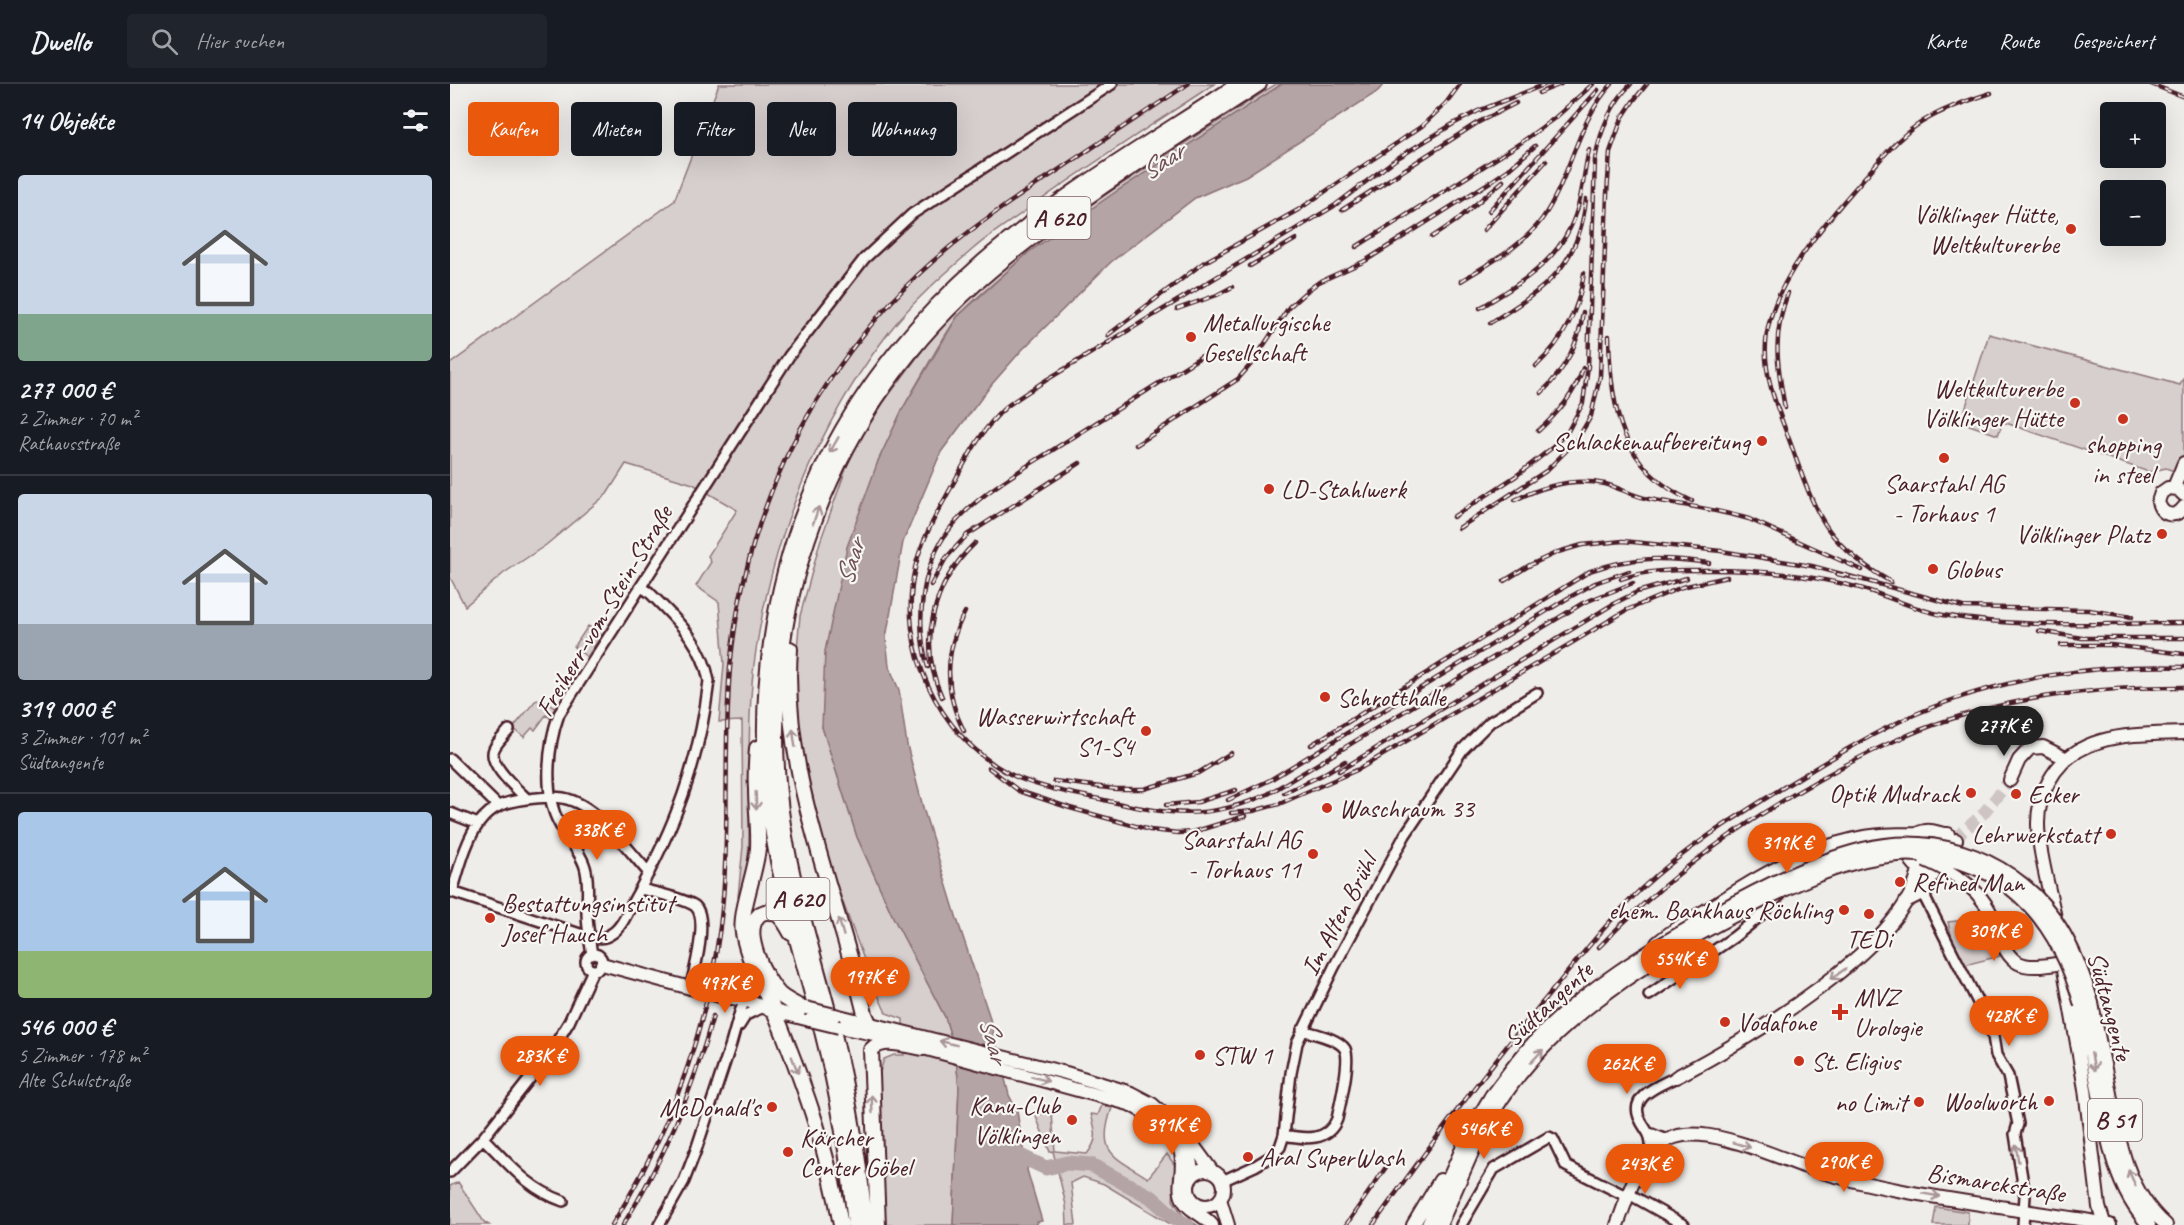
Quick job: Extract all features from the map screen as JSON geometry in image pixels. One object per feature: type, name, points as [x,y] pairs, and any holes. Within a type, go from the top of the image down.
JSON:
[{"type":"highway","name":"A 620","points":[[855,1225],[836,1095],[777,858],[769,802],[765,742],[767,681],[773,628],[781,588],[794,543],[828,457],[919,325],[949,293],[1024,229],[1239,84]]},
{"type":"highway","name":"A 620","points":[[865,1225],[859,1168],[844,1083],[833,1032],[796,893],[780,803],[776,742],[778,686],[784,627],[798,570],[819,507],[838,462],[882,381],[957,300],[990,270],[1079,203],[1260,84]]},
{"type":"highway","points":[[798,570],[798,595],[791,628],[789,660],[790,707],[795,746],[801,784],[869,1023]]},
{"type":"highway","points":[[767,681],[757,737],[758,847],[742,929],[768,1005],[799,1074],[832,1179],[841,1225]]},
{"type":"highway","points":[[799,948],[777,913],[764,912],[754,920],[753,938],[765,973],[787,1001],[805,1012]]},
{"type":"highway","points":[[745,1000],[754,982],[753,966]]},
{"type":"highway","points":[[878,1225],[871,1050],[880,1043],[899,1038],[923,1048]]},
{"type":"main road","points":[[2183,512],[2166,514],[2158,505],[2158,499],[2166,489],[2179,491],[2184,463]]},
{"type":"main road","points":[[2108,1224],[2099,1207],[2085,1089],[2039,839],[2038,808],[2045,789],[2058,766],[2076,751],[2100,741],[2128,736],[2184,733]]},
{"type":"main road","points":[[2010,780],[2019,760],[2030,748],[2043,747],[2065,758]]},
{"type":"main road","points":[[1647,952],[1673,929],[1735,890],[1781,866],[1825,847],[1854,838],[1917,834],[1932,830],[1949,840],[1947,860],[1936,870],[1925,888],[1914,899],[1906,901]]},
{"type":"main road","points":[[1917,834],[1909,845],[1911,856],[1919,868],[1927,871],[1936,870]]},
{"type":"main road","name":"Südtangente","points":[[1440,1225],[1496,1099],[1525,1052],[1558,1018],[1599,984],[1647,952],[1759,888],[1832,859],[1884,845],[1910,843],[1956,849],[1986,860],[2013,877],[2033,894],[2051,914],[2067,938],[2085,980],[2086,1004],[2105,1125],[2117,1173],[2133,1207],[2149,1225]]},
{"type":"main road","name":"Südtangente","points":[[1428,1225],[1457,1157],[1480,1112],[1496,1099],[1577,1017],[1659,957],[1762,901],[1805,880],[1863,861],[1897,855],[1950,859],[1973,867],[1994,877],[2020,896],[2044,922],[2057,942],[2086,1004],[2127,1169],[2139,1194],[2166,1225]]},
{"type":"main road","points":[[1911,856],[1946,869],[1965,880],[1980,894],[1988,907],[2002,946],[2013,960],[2037,966],[2063,963]]},
{"type":"main road","points":[[1676,1077],[1746,1038],[1842,971],[1867,949],[1906,901],[1917,882],[1919,868]]},
{"type":"main road","points":[[598,967],[720,996],[745,1000],[760,996],[768,1005],[805,1012],[899,1038],[1066,1073],[1131,1093],[1152,1104],[1186,1134],[1212,1171],[1222,1181],[1224,1191],[1214,1204],[1206,1206],[1197,1203],[1191,1197],[1188,1185],[1192,1177],[1192,1162],[1189,1153],[1148,1114],[1129,1104],[923,1048]]},
{"type":"main road","points":[[837,1021],[869,1023],[899,1038]]},
{"type":"main road","name":"Bismarckstraße","points":[[1666,1141],[1689,1134],[1713,1136],[1831,1174],[1904,1190],[2108,1224]]},
{"type":"main road","points":[[1651,1135],[1666,1141]]},
{"type":"main road","points":[[1173,1136],[1183,1160],[1180,1191],[1182,1198],[1212,1225]]},
{"type":"main road","points":[[1617,1225],[1643,1163],[1651,1152],[1666,1141]]},
{"type":"main road","points":[[1413,1225],[1457,1157]]},
{"type":"main road","points":[[1192,1177],[1202,1171],[1212,1171]]},
{"type":"main road","points":[[1448,1225],[1461,1176]]},
{"type":"main road","points":[[1220,1199],[1228,1225]]},
{"type":"main road","points":[[1206,1206],[1218,1225]]},
{"type":"street","name":"Freiherr-vom-Stein-Straße","points":[[598,967],[598,956],[592,955],[589,937],[585,865],[559,824],[553,812],[550,797],[551,740],[559,714],[789,356],[864,259],[892,230],[932,200],[1112,84]]},
{"type":"street","points":[[641,587],[649,592],[692,636],[707,668],[710,681],[693,768],[685,795],[649,873],[641,889],[613,934],[600,938],[589,937],[451,893],[478,825],[497,805],[527,799],[550,797],[566,799],[581,806],[604,823],[649,873]]},
{"type":"street","name":"Im Alten Brühl","points":[[1222,1181],[1270,1157],[1280,1147],[1284,1135],[1291,1072],[1302,1030],[1405,835],[1463,748],[1490,722],[1537,693]]},
{"type":"street","points":[[509,730],[495,747],[493,760],[498,769],[527,799]]},
{"type":"street","points":[[450,759],[497,805]]},
{"type":"street","points":[[450,813],[478,825]]},
{"type":"street","points":[[1649,995],[1734,937],[1759,917],[1783,892],[1799,883],[1842,865],[1911,856]]},
{"type":"street","points":[[1925,888],[1926,900],[1992,1030],[1996,1055],[2008,1076],[2018,1124],[2015,1134],[2025,1196],[2023,1225]]},
{"type":"street","points":[[641,889],[695,906],[699,913],[698,960],[690,989]]},
{"type":"street","points":[[450,1172],[483,1138],[550,1053],[598,967]]},
{"type":"street","points":[[659,1225],[684,1181],[696,1150],[745,1000]]},
{"type":"street","points":[[733,1039],[746,1015],[768,1005]]},
{"type":"street","points":[[1284,1135],[1313,1138],[1328,1133],[1338,1119],[1347,1059],[1344,1048],[1336,1042],[1302,1030]]},
{"type":"street","points":[[1651,1152],[1651,1135],[1639,1118],[1637,1108],[1640,1098],[1676,1077]]},
{"type":"street","points":[[1461,1225],[1494,1169],[1550,1137],[1566,1166],[1684,1225]]},
{"type":"street","points":[[483,1138],[529,1184],[543,1194],[563,1202]]},
{"type":"shaded area","points":[[719,84],[1214,84],[1081,172],[972,250],[898,321],[863,368],[840,405],[802,482],[774,564],[764,607],[752,684],[749,736],[749,842],[742,897],[738,897],[743,846],[742,721],[719,722],[724,664],[719,602],[696,586],[711,562],[708,556],[737,510],[693,484],[626,464],[607,494],[546,545],[504,573],[465,606],[450,577],[450,364],[674,201],[691,156],[755,156],[755,102],[712,102]]},
{"type":"shaded area","points":[[1276,84],[1282,84],[1117,191],[1029,252],[979,296],[957,317],[938,347],[903,408],[878,461],[822,727],[857,837],[894,919],[945,1017],[955,1051],[959,1087],[953,1225],[884,1225],[879,1075],[884,1059],[894,1055],[904,1055],[903,1019],[886,1013],[835,881],[820,830],[798,727],[794,681],[800,616],[820,542],[852,452],[883,403],[951,312],[995,272],[1114,189]]},
{"type":"shaded area","name":"Weltkulturerbe Völklinger Hütte","points":[[1989,334],[2180,385],[2184,377],[2184,475],[2166,468],[2149,472],[2003,422],[1998,435],[1961,422]]},
{"type":"shaded area","points":[[588,626],[602,635],[587,657],[574,647]]},
{"type":"shaded area","points":[[540,699],[555,708],[550,718],[546,715],[535,730],[532,728],[524,737],[513,728],[535,701]]},
{"type":"shaded area","points":[[1986,918],[2000,956],[1965,965],[1955,950],[1948,922]]},
{"type":"shaded area","points":[[1102,1105],[1112,1108],[1106,1135],[1107,1144],[1117,1158],[1148,1178],[1167,1154],[1174,1164],[1177,1162],[1173,1200],[1184,1217],[1197,1225],[1172,1225],[1104,1184],[1083,1177],[1071,1183],[1076,1225],[1067,1225],[1066,1205],[1053,1151],[1050,1152],[1035,1114],[1052,1114],[1055,1151],[1087,1154],[1095,1139],[1091,1114],[1098,1115]]},
{"type":"shaded area","points":[[458,1182],[484,1222],[489,1225],[450,1225],[450,1186]]},
{"type":"shaded area","points":[[1936,1207],[1968,1212],[1968,1225],[1933,1225]]},
{"type":"water","name":"Saar","points":[[1282,84],[1384,84],[1377,92],[1246,176],[1195,198],[1111,262],[1021,351],[992,384],[941,452],[903,542],[886,638],[889,666],[899,690],[907,745],[924,811],[989,1015],[1009,1095],[1017,1111],[1023,1149],[1026,1154],[1034,1158],[1035,1163],[1028,1166],[1027,1170],[1042,1221],[1037,1222],[1037,1225],[953,1225],[959,1087],[955,1051],[945,1017],[894,919],[857,837],[822,727],[825,651],[847,547],[878,461],[903,408],[957,317],[1029,252],[1117,191]]},
{"type":"waterway","points":[[1016,1154],[1046,1168],[1067,1163],[1091,1165],[1151,1197],[1176,1219],[1187,1225]]},
{"type":"tunnel","points":[[1956,840],[1982,815],[2010,780]]},
{"type":"railway","points":[[612,1225],[668,1119],[695,1044],[705,1005],[714,967],[723,895],[728,700],[737,616],[747,566],[762,518],[780,471],[802,425],[828,382],[858,341],[892,301],[930,264],[1013,200],[1188,84]]},
{"type":"railway","points":[[1108,335],[1203,263],[1298,210],[1422,126],[1446,103],[1460,84]]},
{"type":"railway","points":[[1546,84],[1478,111],[1453,124],[1396,159],[1334,206],[1048,379],[1006,407],[988,426],[974,447],[925,539],[915,568],[911,598],[912,628],[918,657],[928,686],[943,712],[961,736],[983,756],[1008,773],[1043,786],[1126,805],[1167,812],[1206,812],[1246,803],[1268,794],[1583,603],[1633,583]]},
{"type":"railway","points":[[1539,93],[1561,84]]},
{"type":"railway","points":[[1356,247],[1519,144],[1556,117],[1593,84]]},
{"type":"railway","points":[[1461,281],[1515,246],[1542,219],[1560,186],[1590,115],[1612,84]]},
{"type":"railway","points":[[1453,517],[1516,476],[1553,447],[1568,431],[1583,403],[1588,366],[1595,160],[1607,119],[1617,101],[1631,84]]},
{"type":"railway","points":[[1459,528],[1546,471],[1577,440],[1591,416],[1600,376],[1610,152],[1622,118],[1647,84]]},
{"type":"railway","points":[[2151,84],[2184,97]]},
{"type":"railway","points":[[1489,211],[1598,90]]},
{"type":"railway","points":[[1891,582],[1870,569],[1840,544],[1819,515],[1811,498],[1771,386],[1766,358],[1770,321],[1778,298],[1803,254],[1834,212],[1889,150],[1909,131],[1924,121],[1962,103],[1991,93]]},
{"type":"railway","points":[[1342,210],[1477,123],[1516,103]]},
{"type":"railway","points":[[1136,445],[1238,379],[1252,363],[1289,307],[1308,290],[1319,282],[1365,261],[1490,182],[1535,146]]},
{"type":"railway","points":[[1480,308],[1531,274],[1553,254],[1562,242],[1577,209],[1589,150]]},
{"type":"railway","points":[[1484,230],[1546,161]]},
{"type":"railway","points":[[1432,237],[1456,221],[1503,181]]},
{"type":"railway","points":[[1490,323],[1542,287],[1567,260],[1576,243],[1586,199]]},
{"type":"railway","points":[[1250,266],[1296,239]]},
{"type":"railway","points":[[1536,366],[1555,346],[1569,324],[1582,287],[1584,273]]},
{"type":"railway","points":[[1177,309],[1217,295],[1232,287]]},
{"type":"railway","points":[[1785,408],[1780,378],[1778,337],[1788,293]]},
{"type":"railway","points":[[1541,393],[1557,376],[1569,356],[1578,335],[1583,312]]},
{"type":"railway","points":[[1609,336],[1612,387],[1624,434],[1635,454],[1649,472],[1668,488],[1692,501]]},
{"type":"railway","points":[[928,667],[921,617],[926,582],[937,549],[956,521],[983,496],[1013,475],[1202,356]]},
{"type":"railway","points":[[1538,431],[1565,402],[1583,368]]},
{"type":"railway","points":[[931,585],[946,558],[967,535],[1080,463]]},
{"type":"railway","points":[[1515,500],[1558,484],[1570,482],[1605,484],[1643,498],[1749,519],[1862,570]]},
{"type":"railway","points":[[1504,581],[1558,552],[1582,545],[1623,541],[1721,551],[1812,566],[1963,607],[2089,610],[2132,617]]},
{"type":"railway","points":[[942,697],[931,656],[930,635],[933,615],[949,576],[960,559],[975,543]]},
{"type":"railway","points":[[1311,745],[1590,571],[1605,566],[1649,559],[1709,563]]},
{"type":"railway","points":[[1621,579],[1669,570],[1759,572],[1840,583],[1933,613],[1973,619],[2033,624],[2184,623]]},
{"type":"railway","points":[[1228,800],[1270,780],[1568,598],[1595,583],[1629,571]]},
{"type":"railway","points":[[1837,574],[1864,580]]},
{"type":"railway","points":[[1231,813],[1253,811],[1279,804],[1359,769],[1627,610],[1682,587],[1727,577]]},
{"type":"railway","points":[[1339,771],[1615,603],[1637,592],[1687,578]]},
{"type":"railway","points":[[964,731],[953,702],[949,672],[953,641],[965,612]]},
{"type":"railway","points":[[2039,631],[2082,638],[2184,638]]},
{"type":"railway","points":[[2061,645],[2111,645],[2184,654]]},
{"type":"railway","points":[[1373,1225],[1483,1077],[1606,926],[1657,874],[1710,835],[1849,748],[1916,714],[1948,702],[1980,691],[2047,676],[2115,668],[2184,667]]},
{"type":"railway","points":[[1599,947],[1674,878],[1756,817],[1815,782],[1898,739],[1963,715],[2035,698],[2109,689],[2184,687]]},
{"type":"railway","points":[[1054,781],[1116,789],[1144,789],[1198,773],[1231,753]]},
{"type":"railway","points":[[1284,793],[1345,761]]},
{"type":"railway","points":[[989,768],[1019,791],[1150,830],[1193,832],[1245,816]]},
{"type":"railway","points":[[1166,805],[1198,802],[1236,790]]},
{"type":"railway","points":[[623,1225],[652,1175],[676,1123],[687,1097],[713,1016]]},
{"type":"railway","points":[[1346,1225],[1393,1157]]},
{"type":"place","name":"Völklinger Hütte, Weltkulturerbe","points":[[2071,229]]},
{"type":"place","name":"Metallurgische Gesellschaft","points":[[1191,337]]},
{"type":"place","name":"Weltkulturerbe Völklinger Hütte","points":[[2075,403]]},
{"type":"place","name":"shopping in steel","points":[[2123,419]]},
{"type":"place","name":"Schlackenaufbereitung","points":[[1762,441]]},
{"type":"place","name":"Saarstahl AG - Torhaus 1","points":[[1944,458]]},
{"type":"place","name":"LD-Stahlwerk","points":[[1269,489]]},
{"type":"place","name":"Völklinger Platz","points":[[2162,534]]},
{"type":"place","name":"Globus","points":[[1933,569]]},
{"type":"place","name":"Schrotthalle","points":[[1325,697]]},
{"type":"place","name":"Wasserwirtschaft S1-S4","points":[[1146,731]]},
{"type":"place","name":"Optik Mudrack","points":[[1971,793]]},
{"type":"place","name":"Ecker","points":[[2016,794]]},
{"type":"place","name":"Waschraum 33","points":[[1327,808]]},
{"type":"place","name":"Lehrwerkstatt","points":[[2111,834]]},
{"type":"place","name":"Saarstahl AG - Torhaus 11","points":[[1313,854]]},
{"type":"place","name":"Refined Man","points":[[1900,882]]},
{"type":"place","name":"ehem. Bankhaus Röchling","points":[[1844,910]]},
{"type":"place","name":"TEDi","points":[[1869,914]]},
{"type":"place","name":"Bestattungsinstitut Josef Hauch","points":[[490,918]]},
{"type":"place","name":"MVZ Urologie","points":[[1840,1012]]},
{"type":"place","name":"Vodafone","points":[[1725,1022]]},
{"type":"place","name":"STW 1","points":[[1200,1055]]},
{"type":"place","name":"St. Eligius","points":[[1799,1061]]},
{"type":"place","name":"Woolworth","points":[[2049,1101]]},
{"type":"place","name":"no Limit","points":[[1919,1102]]},
{"type":"place","name":"McDonald's","points":[[772,1107]]},
{"type":"place","name":"Kanu-Club Völklingen","points":[[1072,1120]]},
{"type":"place","name":"Kärcher Center Göbel","points":[[788,1152]]},
{"type":"place","name":"Aral SuperWash","points":[[1248,1157]]}]
